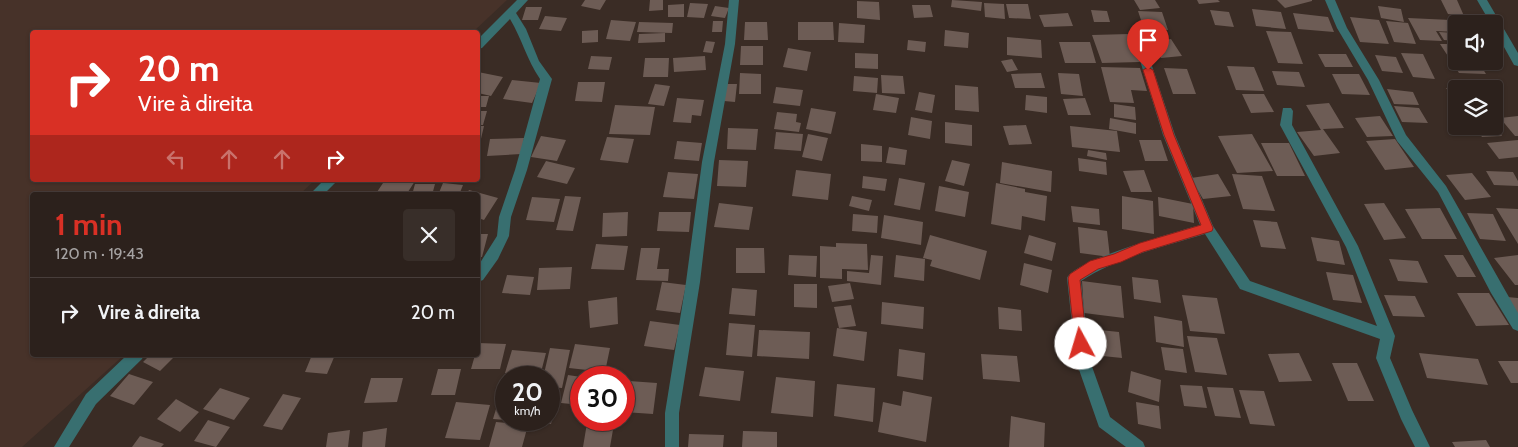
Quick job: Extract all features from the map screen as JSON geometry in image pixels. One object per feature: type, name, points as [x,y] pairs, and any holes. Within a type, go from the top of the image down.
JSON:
[{"type":"street","points":[[480,43],[523,0]]},
{"type":"street","points":[[672,447],[672,413],[693,282],[708,162],[730,44],[734,0]]},
{"type":"street","points":[[1330,0],[1342,28],[1373,80],[1401,138],[1442,189],[1496,289],[1518,325]]},
{"type":"street","points":[[1482,0],[1518,62]]},
{"type":"street","points":[[480,273],[502,236],[505,217],[521,170],[546,79],[534,62],[521,29],[510,13]]},
{"type":"street","points":[[1143,54],[1169,135],[1208,228],[1245,285],[1388,336]]},
{"type":"street","points":[[1287,111],[1286,125],[1352,246],[1388,336],[1382,358],[1406,414],[1423,447]]},
{"type":"street","points":[[319,192],[330,182]]},
{"type":"street","points":[[1138,447],[1104,422],[1083,361],[1074,278],[1094,265],[1140,248],[1208,228]]},
{"type":"street","points":[[61,447],[92,399],[135,357]]},
{"type":"shaded area","points":[[0,0],[507,0],[475,30],[30,30],[30,182],[313,182],[302,192],[30,192],[30,357],[122,357],[22,447],[0,447]]},
{"type":"building","points":[[585,0],[606,0],[600,10],[581,6]]},
{"type":"building","points":[[650,0],[663,0],[663,10],[649,11]]},
{"type":"building","points":[[952,0],[982,2],[981,11],[951,7]]},
{"type":"building","points":[[1134,0],[1155,0],[1160,8],[1140,10]]},
{"type":"building","points":[[1197,0],[1218,0],[1220,2],[1199,4]]},
{"type":"building","points":[[1277,0],[1312,0],[1312,1],[1285,8]]},
{"type":"building","points":[[1441,0],[1457,0],[1464,15],[1448,14]]},
{"type":"building","points":[[857,1],[879,2],[880,20],[857,18]]},
{"type":"building","points":[[690,3],[708,4],[704,18],[687,17]]},
{"type":"building","points":[[984,3],[1004,4],[1005,19],[985,17]]},
{"type":"building","points":[[684,4],[684,17],[668,17],[668,5]]},
{"type":"building","points":[[1006,4],[1028,4],[1031,19],[1009,18]]},
{"type":"building","points":[[912,5],[930,5],[933,17],[914,18]]},
{"type":"building","points":[[715,6],[729,8],[725,18],[711,16]]},
{"type":"building","points":[[1378,6],[1401,9],[1404,22],[1381,18]]},
{"type":"building","points":[[526,7],[542,7],[538,20],[522,20]]},
{"type":"building","points":[[1252,9],[1281,12],[1286,29],[1256,26]]},
{"type":"building","points":[[1091,10],[1107,11],[1110,22],[1094,22]]},
{"type":"building","points":[[1210,10],[1229,12],[1234,27],[1215,25]]},
{"type":"building","points":[[1138,11],[1162,12],[1168,30],[1144,29]]},
{"type":"building","points":[[1068,13],[1073,26],[1044,27],[1039,15]]},
{"type":"building","points":[[1293,13],[1328,17],[1334,32],[1298,29]]},
{"type":"building","points":[[545,16],[567,18],[561,31],[539,29]]},
{"type":"building","points":[[1350,17],[1379,20],[1389,44],[1360,42]]},
{"type":"building","points":[[1408,18],[1448,20],[1448,32],[1436,31],[1442,41],[1420,40]]},
{"type":"building","points":[[611,20],[636,22],[630,41],[606,39]]},
{"type":"building","points":[[713,21],[723,21],[722,32],[712,32]]},
{"type":"building","points":[[1386,21],[1408,23],[1416,44],[1394,42]]},
{"type":"building","points":[[639,22],[673,23],[672,33],[637,32]]},
{"type":"building","points":[[745,22],[767,22],[768,40],[744,40]]},
{"type":"building","points":[[798,22],[833,22],[834,40],[798,40]]},
{"type":"building","points":[[839,23],[865,25],[864,43],[838,42]]},
{"type":"building","points":[[598,30],[598,42],[582,43],[582,31]]},
{"type":"building","points":[[945,30],[969,33],[968,48],[944,46]]},
{"type":"building","points":[[1266,31],[1291,32],[1303,64],[1278,63]]},
{"type":"building","points":[[1439,32],[1448,33],[1448,40],[1444,40]]},
{"type":"building","points":[[665,33],[665,42],[638,43],[639,34]]},
{"type":"building","points":[[1129,34],[1140,62],[1102,63],[1092,35]]},
{"type":"building","points":[[1007,37],[1041,40],[1042,58],[1007,55]]},
{"type":"building","points":[[1171,39],[1182,56],[1161,58],[1151,42]]},
{"type":"building","points":[[908,40],[926,42],[925,52],[907,50]]},
{"type":"building","points":[[706,41],[715,42],[712,53],[703,52]]},
{"type":"building","points":[[1059,42],[1090,42],[1096,63],[1065,63]]},
{"type":"building","points":[[1440,44],[1448,44],[1448,56]]},
{"type":"building","points":[[741,46],[763,46],[763,65],[740,65]]},
{"type":"building","points":[[788,48],[811,52],[807,71],[783,67]]},
{"type":"building","points":[[855,53],[878,54],[878,69],[855,68]]},
{"type":"building","points":[[1401,53],[1423,54],[1435,79],[1413,77]]},
{"type":"building","points":[[1318,54],[1346,54],[1353,67],[1325,67]]},
{"type":"building","points":[[1375,55],[1396,57],[1403,73],[1382,71]]},
{"type":"building","points":[[591,56],[612,57],[609,70],[588,69]]},
{"type":"building","points":[[705,56],[706,70],[674,72],[673,58]]},
{"type":"building","points":[[645,58],[669,58],[668,77],[643,77]]},
{"type":"building","points":[[1012,59],[1018,70],[1007,72],[1001,61]]},
{"type":"building","points":[[1227,66],[1254,67],[1264,91],[1236,90]]},
{"type":"building","points":[[1101,67],[1140,68],[1147,91],[1131,90],[1134,103],[1110,102]]},
{"type":"building","points":[[1164,68],[1187,69],[1196,94],[1173,94]]},
{"type":"building","points":[[1457,70],[1484,70],[1486,74],[1459,73]]},
{"type":"building","points":[[1272,71],[1299,72],[1305,87],[1277,85]]},
{"type":"building","points":[[480,72],[503,77],[491,96],[480,93]]},
{"type":"building","points":[[740,73],[761,74],[761,94],[739,94]]},
{"type":"building","points":[[1041,73],[1045,88],[1015,88],[1011,74]]},
{"type":"building","points":[[1058,73],[1079,74],[1083,96],[1061,94]]},
{"type":"building","points":[[1332,74],[1359,74],[1370,95],[1342,94]]},
{"type":"building","points":[[881,75],[903,76],[905,94],[882,93]]},
{"type":"building","points":[[854,76],[878,78],[877,93],[853,91]]},
{"type":"building","points":[[512,80],[541,83],[532,103],[503,99]]},
{"type":"building","points":[[578,82],[605,82],[602,102],[575,101]]},
{"type":"building","points":[[655,84],[670,86],[664,106],[648,104]]},
{"type":"building","points":[[726,84],[737,84],[735,102],[724,101]]},
{"type":"building","points":[[955,85],[978,87],[979,112],[955,110]]},
{"type":"building","points":[[776,87],[803,90],[800,106],[773,103]]},
{"type":"building","points":[[1387,89],[1413,92],[1419,105],[1394,104]]},
{"type":"building","points":[[919,92],[935,95],[932,113],[915,110]]},
{"type":"building","points":[[876,94],[899,98],[896,113],[873,110]]},
{"type":"building","points":[[1242,94],[1264,94],[1274,112],[1251,113]]},
{"type":"building","points":[[1026,95],[1047,97],[1047,113],[1025,110]]},
{"type":"building","points":[[480,96],[489,96],[486,107],[480,107]]},
{"type":"building","points":[[677,98],[704,100],[701,116],[692,115],[691,123],[673,122]]},
{"type":"building","points":[[1085,98],[1091,115],[1068,115],[1063,99]]},
{"type":"building","points":[[1329,103],[1344,128],[1323,129],[1340,153],[1314,156],[1297,132],[1321,130],[1306,105]]},
{"type":"building","points":[[1114,104],[1135,107],[1136,120],[1114,117]]},
{"type":"building","points":[[615,105],[655,107],[650,135],[609,134]]},
{"type":"building","points":[[1394,106],[1419,108],[1428,123],[1402,122]]},
{"type":"building","points":[[811,108],[836,112],[831,134],[806,129]]},
{"type":"building","points":[[480,111],[487,111],[483,125],[480,125]]},
{"type":"building","points":[[777,112],[797,114],[796,122],[801,123],[799,132],[774,129]]},
{"type":"building","points":[[1380,116],[1393,136],[1367,137],[1355,118]]},
{"type":"building","points":[[1518,116],[1518,136],[1515,136],[1503,122],[1503,118]]},
{"type":"building","points":[[911,117],[932,121],[930,139],[908,135]]},
{"type":"building","points":[[1110,118],[1136,123],[1136,134],[1109,129]]},
{"type":"building","points":[[945,122],[972,125],[972,146],[945,143]]},
{"type":"building","points":[[1026,125],[1032,144],[1009,145],[1003,126]]},
{"type":"building","points":[[480,126],[484,126],[480,143]]},
{"type":"building","points":[[1070,126],[1117,131],[1120,152],[1072,147]]},
{"type":"building","points":[[728,128],[758,129],[756,150],[727,149]]},
{"type":"building","points":[[776,132],[803,134],[801,151],[774,149]]},
{"type":"building","points":[[808,134],[828,138],[822,161],[802,157]]},
{"type":"building","points":[[1252,134],[1273,171],[1237,173],[1218,136]]},
{"type":"building","points":[[1481,135],[1502,136],[1482,137]]},
{"type":"building","points":[[541,136],[566,140],[557,161],[531,157]]},
{"type":"building","points":[[607,137],[634,139],[628,163],[600,160]]},
{"type":"building","points":[[524,138],[521,154],[487,156],[490,139]]},
{"type":"building","points":[[1395,139],[1414,167],[1385,170],[1366,141]]},
{"type":"building","points":[[1139,140],[1161,140],[1168,161],[1145,161]]},
{"type":"building","points":[[1518,140],[1518,157],[1499,159],[1487,143]]},
{"type":"building","points":[[677,141],[702,143],[699,161],[674,159]]},
{"type":"building","points":[[1261,143],[1289,143],[1305,176],[1277,176]]},
{"type":"building","points":[[861,144],[882,146],[882,162],[861,161]]},
{"type":"building","points":[[889,147],[907,150],[905,165],[886,163]]},
{"type":"building","points":[[1088,150],[1106,153],[1107,160],[1087,156]]},
{"type":"building","points":[[1078,158],[1106,162],[1107,175],[1079,171]]},
{"type":"building","points":[[719,160],[748,161],[746,187],[717,186]]},
{"type":"building","points":[[952,160],[970,164],[964,186],[945,181]]},
{"type":"building","points":[[546,161],[575,168],[567,184],[537,177]]},
{"type":"building","points":[[1002,162],[1052,171],[1051,192],[1000,183]]},
{"type":"building","points":[[796,170],[831,174],[828,200],[792,196]]},
{"type":"building","points":[[1144,170],[1152,192],[1131,192],[1123,171]]},
{"type":"building","points":[[1486,171],[1513,172],[1518,181],[1518,186],[1494,185]]},
{"type":"building","points":[[668,172],[698,174],[694,199],[663,197]]},
{"type":"building","points":[[1472,173],[1491,197],[1465,200],[1446,175]]},
{"type":"building","points":[[1218,174],[1231,196],[1203,199],[1191,178]]},
{"type":"building","points":[[1232,174],[1262,176],[1275,211],[1243,209]]},
{"type":"building","points":[[863,176],[887,179],[885,191],[862,188]]},
{"type":"building","points":[[899,178],[925,183],[920,210],[894,205]]},
{"type":"building","points":[[384,182],[414,182],[408,192],[377,192]]},
{"type":"building","points":[[443,183],[463,185],[460,192],[439,192]]},
{"type":"building","points":[[996,183],[1025,189],[1025,192],[1047,196],[1045,221],[1022,216],[1021,230],[991,224]]},
{"type":"building","points":[[415,184],[435,184],[433,192],[413,192]]},
{"type":"building","points":[[939,186],[969,192],[965,217],[935,211]]},
{"type":"building","points":[[480,193],[498,198],[484,220],[480,219]]},
{"type":"building","points":[[565,196],[581,197],[573,231],[556,230]]},
{"type":"building","points":[[852,196],[872,200],[869,211],[849,206]]},
{"type":"building","points":[[1122,196],[1153,201],[1154,234],[1122,229]]},
{"type":"building","points":[[532,197],[560,199],[554,222],[526,220]]},
{"type":"building","points":[[1158,197],[1193,204],[1194,223],[1159,216]]},
{"type":"building","points":[[719,203],[753,207],[749,230],[714,227]]},
{"type":"building","points":[[1384,203],[1406,238],[1384,240],[1364,204]]},
{"type":"building","points":[[1071,206],[1099,209],[1100,225],[1073,222]]},
{"type":"building","points":[[1440,208],[1457,239],[1422,239],[1405,209]]},
{"type":"building","points":[[1496,208],[1518,209],[1518,244]]},
{"type":"building","points":[[628,212],[627,236],[602,237],[603,213]]},
{"type":"building","points":[[659,212],[691,212],[689,232],[657,231]]},
{"type":"building","points":[[1467,213],[1493,214],[1506,241],[1480,239]]},
{"type":"building","points":[[853,214],[878,216],[877,233],[852,231]]},
{"type":"building","points":[[884,215],[923,222],[921,245],[881,238]]},
{"type":"building","points":[[1253,220],[1277,222],[1286,249],[1261,247]]},
{"type":"building","points":[[1078,227],[1107,231],[1110,257],[1080,253]]},
{"type":"building","points":[[480,234],[488,234],[482,257],[480,257]]},
{"type":"building","points":[[930,235],[987,251],[980,280],[930,266],[932,260],[923,258]]},
{"type":"building","points":[[1029,235],[1056,243],[1052,261],[1024,253]]},
{"type":"building","points":[[1311,237],[1339,241],[1345,265],[1317,261]]},
{"type":"building","points":[[836,243],[867,244],[868,270],[842,269],[842,279],[820,278],[820,246],[836,247]]},
{"type":"building","points":[[596,244],[628,246],[624,270],[591,269]]},
{"type":"building","points":[[641,248],[660,248],[657,269],[669,269],[668,281],[636,280]]},
{"type":"building","points":[[736,248],[764,248],[765,273],[736,273]]},
{"type":"building","points":[[789,255],[817,256],[816,277],[788,275]]},
{"type":"building","points":[[871,255],[883,256],[881,285],[847,281],[847,271],[869,273]]},
{"type":"building","points":[[896,255],[925,259],[924,281],[894,277]]},
{"type":"building","points":[[1444,255],[1463,255],[1476,277],[1457,277]]},
{"type":"building","points":[[1518,255],[1518,285],[1515,285],[1494,258]]},
{"type":"building","points":[[1389,259],[1418,261],[1428,283],[1398,281]]},
{"type":"building","points":[[1024,263],[1052,270],[1048,293],[1020,285]]},
{"type":"building","points":[[572,267],[570,289],[537,290],[539,268]]},
{"type":"building","points":[[1326,272],[1353,275],[1362,303],[1333,300]]},
{"type":"building","points":[[507,275],[534,277],[530,295],[502,293]]},
{"type":"building","points":[[1132,277],[1158,280],[1161,303],[1134,299]]},
{"type":"building","points":[[1082,281],[1121,286],[1124,318],[1084,313]]},
{"type":"building","points":[[662,282],[686,285],[680,313],[656,310]]},
{"type":"building","points":[[850,283],[854,299],[832,302],[828,286]]},
{"type":"building","points":[[794,284],[817,284],[817,308],[794,307]]},
{"type":"building","points":[[732,288],[757,290],[755,316],[729,314]]},
{"type":"building","points":[[1457,293],[1489,293],[1509,325],[1476,326]]},
{"type":"building","points":[[1182,295],[1217,298],[1225,334],[1190,331]]},
{"type":"building","points":[[1384,295],[1415,296],[1425,317],[1393,316]]},
{"type":"building","points":[[617,297],[618,324],[590,328],[588,301]]},
{"type":"building","points":[[1507,297],[1518,298],[1518,318]]},
{"type":"building","points":[[882,302],[924,307],[923,329],[881,324]]},
{"type":"building","points":[[851,305],[856,326],[839,328],[834,307]]},
{"type":"building","points":[[998,307],[1021,310],[1022,331],[999,329]]},
{"type":"building","points":[[1154,316],[1182,321],[1184,347],[1156,342]]},
{"type":"building","points":[[650,321],[680,325],[674,350],[644,346]]},
{"type":"building","points":[[729,323],[755,325],[752,357],[726,355]]},
{"type":"building","points":[[837,328],[867,332],[864,361],[833,356]]},
{"type":"building","points":[[1090,329],[1119,332],[1122,358],[1093,355]]},
{"type":"building","points":[[759,330],[810,332],[809,359],[757,356]]},
{"type":"building","points":[[1187,336],[1217,338],[1227,375],[1195,372]]},
{"type":"building","points":[[480,343],[506,344],[501,366],[495,366],[495,369],[471,369],[474,357],[480,357]]},
{"type":"building","points":[[575,344],[610,348],[606,366],[570,366],[569,368]]},
{"type":"building","points":[[1161,347],[1183,349],[1187,373],[1165,370]]},
{"type":"building","points":[[550,348],[570,350],[562,388],[560,388],[560,366],[546,366]]},
{"type":"building","points":[[899,349],[925,353],[923,380],[897,376]]},
{"type":"building","points":[[512,350],[546,353],[543,366],[507,366]]},
{"type":"building","points":[[1299,353],[1312,381],[1279,382],[1268,354]]},
{"type":"building","points":[[1419,353],[1478,359],[1488,385],[1427,378]]},
{"type":"building","points":[[981,354],[1017,356],[1020,382],[983,379]]},
{"type":"building","points":[[148,357],[174,357],[160,371],[143,362]]},
{"type":"building","points":[[311,357],[334,357],[327,374],[305,372]]},
{"type":"building","points":[[1498,361],[1518,361],[1518,383],[1511,383]]},
{"type":"building","points":[[1332,363],[1357,363],[1374,401],[1348,401]]},
{"type":"building","points":[[705,367],[744,371],[740,401],[699,396]]},
{"type":"building","points":[[438,369],[461,369],[455,395],[431,395]]},
{"type":"building","points":[[1131,371],[1161,380],[1159,402],[1128,392]]},
{"type":"building","points":[[129,374],[153,382],[134,405],[110,396]]},
{"type":"building","points":[[568,375],[570,375],[570,404],[561,403]]},
{"type":"building","points":[[776,377],[815,381],[813,417],[771,413]]},
{"type":"building","points":[[371,378],[403,378],[397,402],[364,403]]},
{"type":"building","points":[[635,381],[657,383],[653,414],[635,413]]},
{"type":"building","points":[[837,384],[875,388],[873,422],[834,416]]},
{"type":"building","points":[[1180,385],[1202,386],[1207,408],[1184,406]]},
{"type":"building","points":[[1207,387],[1233,388],[1241,418],[1215,416]]},
{"type":"building","points":[[220,388],[250,398],[234,420],[203,409]]},
{"type":"building","points":[[1239,390],[1264,391],[1275,426],[1250,424]]},
{"type":"building","points":[[903,391],[932,397],[926,442],[878,432],[883,402],[901,406]]},
{"type":"building","points":[[283,394],[301,398],[282,430],[263,426]]},
{"type":"building","points":[[176,399],[199,412],[180,432],[157,419]]},
{"type":"building","points":[[456,402],[490,405],[480,440],[445,438]]},
{"type":"building","points":[[1136,402],[1159,406],[1161,429],[1138,424]]},
{"type":"building","points":[[1011,416],[1045,423],[1044,447],[1009,447]]},
{"type":"building","points":[[208,420],[230,427],[216,447],[194,441]]},
{"type":"building","points":[[495,426],[495,431],[526,431],[522,447],[489,447]]},
{"type":"building","points":[[387,428],[385,447],[362,447],[363,432]]},
{"type":"building","points":[[350,430],[348,447],[326,447],[328,433]]},
{"type":"building","points":[[586,431],[613,431],[610,447],[583,447]]},
{"type":"building","points":[[743,431],[777,432],[777,447],[742,447]]},
{"type":"building","points":[[689,434],[724,435],[723,447],[688,447]]},
{"type":"building","points":[[140,436],[164,444],[161,447],[132,447]]},
{"type":"building","points":[[1486,440],[1490,447],[1455,447],[1452,442]]},
{"type":"route","points":[[1081,344],[1074,278],[1094,265],[1140,248],[1208,228],[1169,135],[1148,70]]}]
